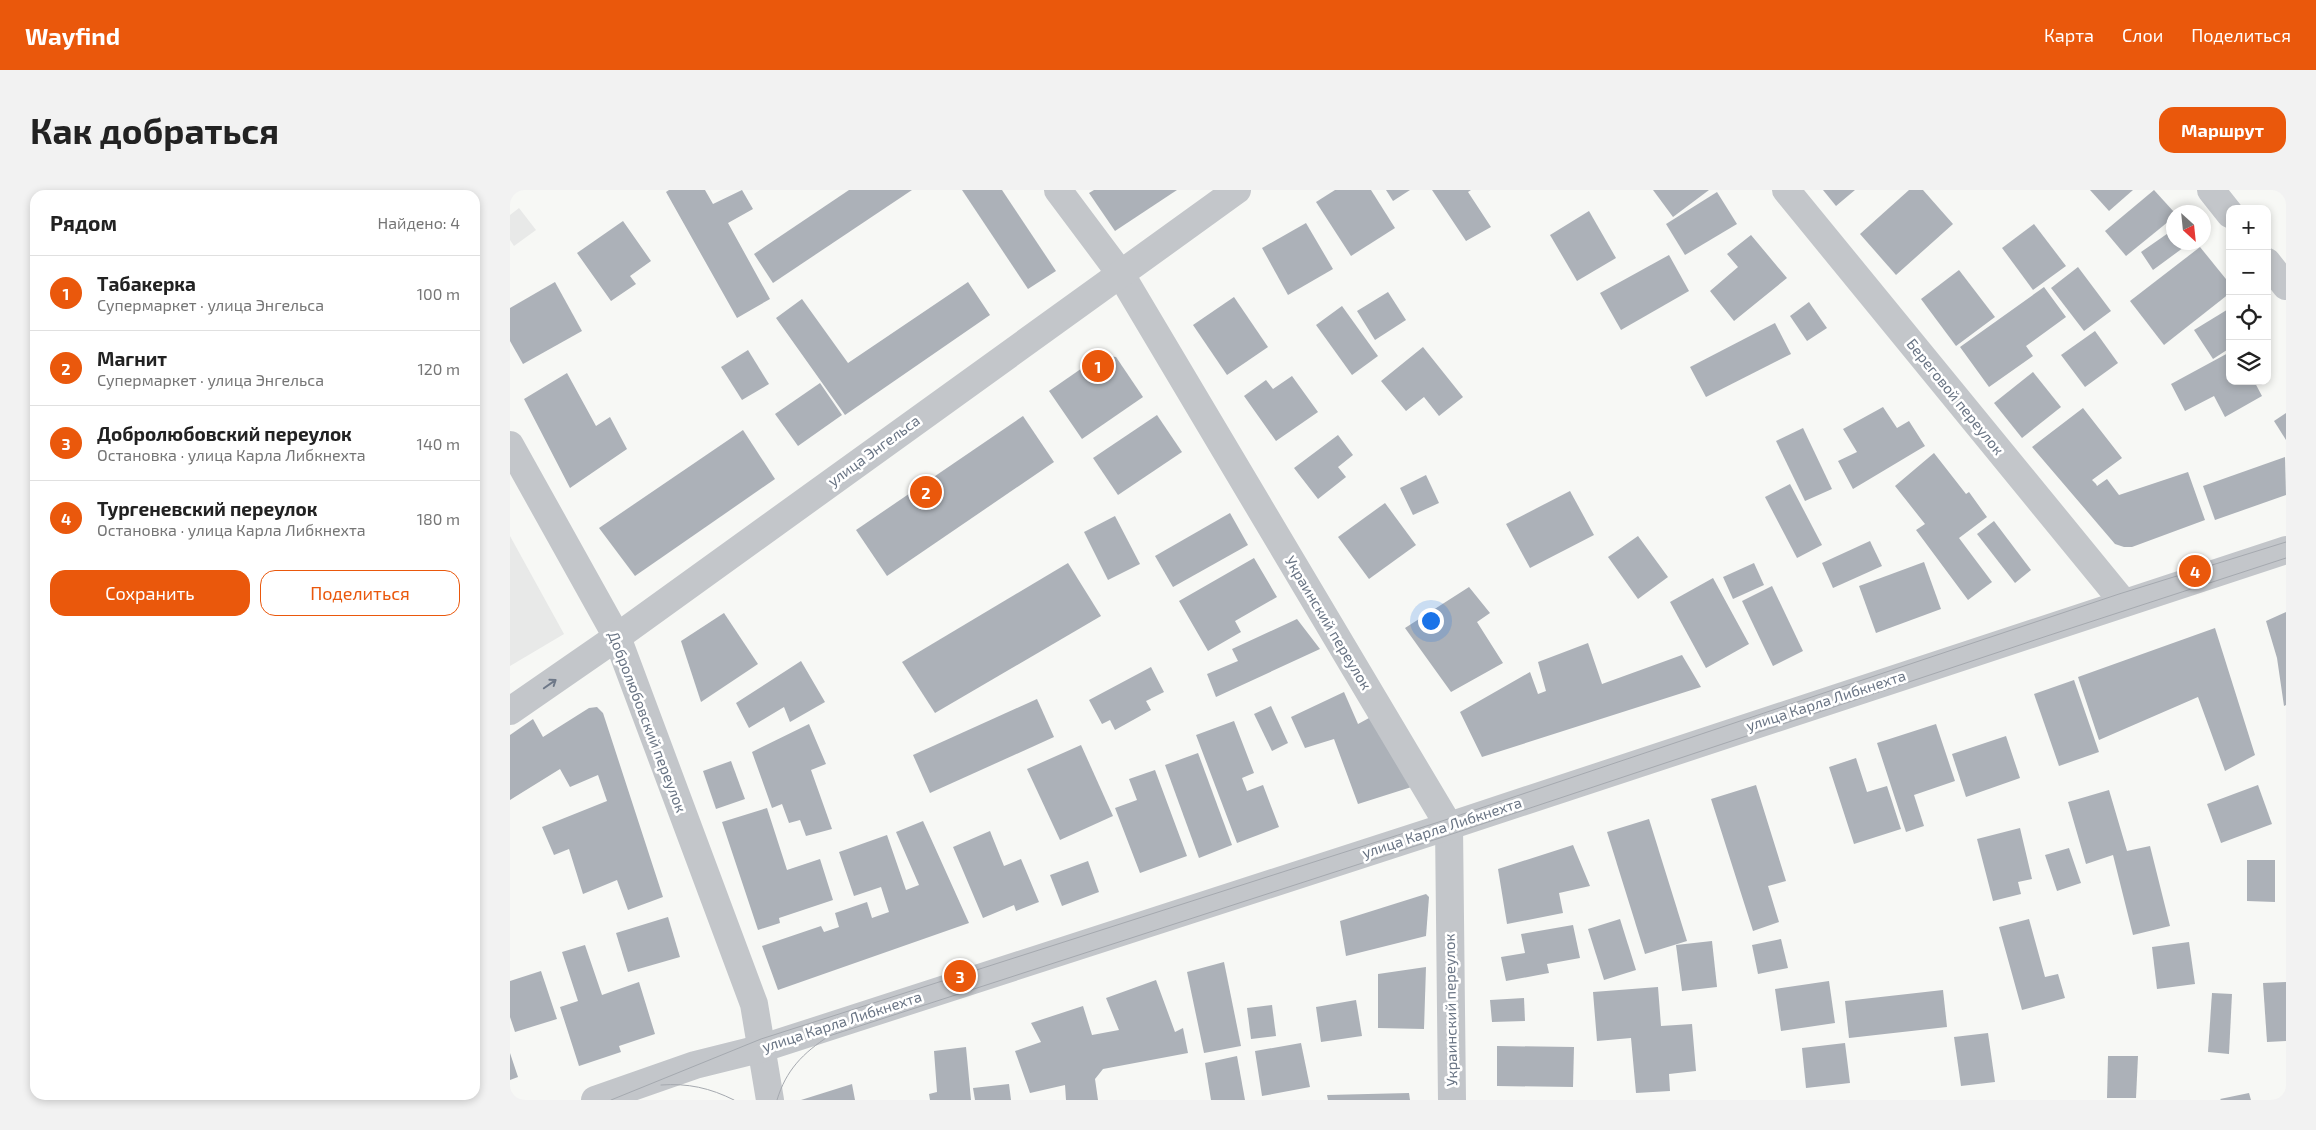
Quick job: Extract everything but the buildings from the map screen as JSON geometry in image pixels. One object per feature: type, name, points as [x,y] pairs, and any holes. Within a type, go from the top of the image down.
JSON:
[{"type":"street","name":"Украинский переулок","points":[[1058,190],[1120,273],[1449,826],[1452,1100]]},
{"type":"street","name":"улица Энгельса","points":[[510,711],[616,638],[1120,273],[1238,190]]},
{"type":"street","name":"Береговой переулок","points":[[1786,190],[2124,602]]},
{"type":"street","points":[[2211,190],[2226,209]]},
{"type":"street","points":[[2271,267],[2286,286]]},
{"type":"street","name":"Добролюбовский переулок","points":[[510,446],[616,638],[754,1004],[763,1048],[770,1100]]},
{"type":"street","name":"улица Карла Либкнехта","points":[[596,1100],[695,1065],[763,1048],[1449,826],[2286,550]]},
{"type":"shaded area","points":[[519,208],[536,230],[514,246],[510,240],[510,215]]},
{"type":"shaded area","points":[[510,536],[564,634],[510,666]]},
{"type":"tram line","points":[[611,1100],[761,1039],[1445,820],[2119,594],[2286,542]]},
{"type":"tram line","points":[[777,1100],[785,1080],[797,1063],[811,1049],[829,1036],[1449,835],[2286,558]]},
{"type":"tram line","points":[[661,1085],[699,1087],[734,1100]]},
{"type":"place","name":"Табакерка","points":[[1098,366]]},
{"type":"place","name":"Магнит","points":[[926,492]]},
{"type":"place","name":"Тургеневский переулок","points":[[2195,571]]},
{"type":"place","name":"Добролюбовский переулок","points":[[960,976]]}]
